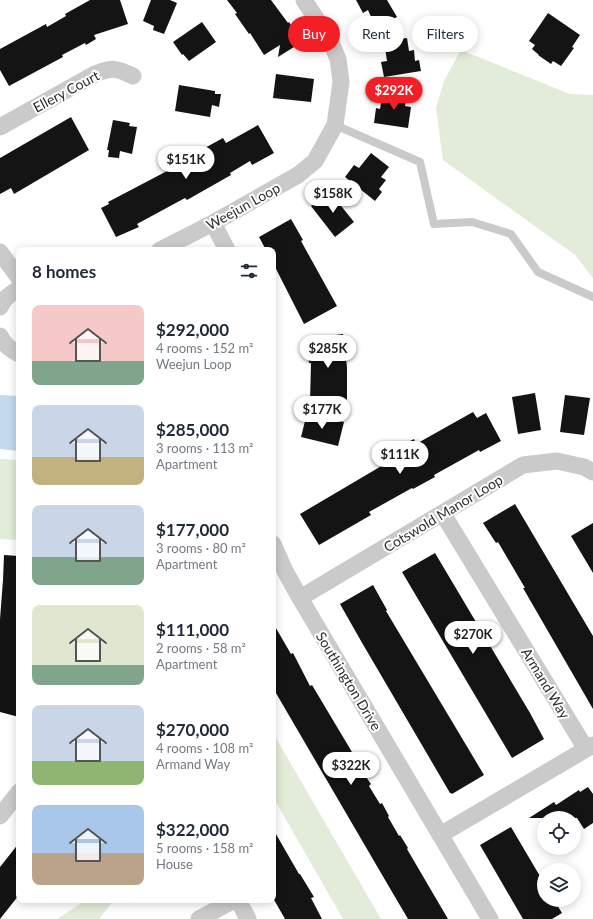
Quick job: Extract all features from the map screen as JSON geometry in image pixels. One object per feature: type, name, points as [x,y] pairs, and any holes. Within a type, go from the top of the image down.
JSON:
[{"type":"street","name":"Weejun Loop","points":[[166,247],[213,223],[298,175],[315,161],[335,125],[341,82],[338,59],[330,40],[304,0]]},
{"type":"street","name":"Ellery Court","points":[[0,127],[95,74],[109,68],[120,70],[133,76]]},
{"type":"street","points":[[213,223],[225,247]]},
{"type":"street","points":[[0,252],[16,274]]},
{"type":"street","points":[[1,299],[16,291]]},
{"type":"street","name":"Cotswold Manor Loop","points":[[300,598],[523,465],[557,461],[584,467],[593,472]]},
{"type":"street","name":"Armand Way","points":[[443,514],[590,747]]},
{"type":"street","name":"Southington Drive","points":[[276,551],[300,598],[490,919]]},
{"type":"street","points":[[440,835],[590,747]]},
{"type":"street","points":[[0,816],[16,796]]},
{"type":"street","points":[[198,919],[228,903]]},
{"type":"street","points":[[240,903],[248,919]]},
{"type":"lane","points":[[335,125],[420,162],[434,224],[472,222],[511,234],[538,272],[593,296]]},
{"type":"green space","points":[[460,52],[466,52],[570,94],[593,95],[593,278],[575,255],[443,160],[436,108],[444,81]]},
{"type":"green space","points":[[0,459],[16,460],[16,540],[0,539]]},
{"type":"green space","points":[[276,738],[381,919],[343,919],[276,802]]},
{"type":"green space","points":[[112,903],[99,919],[57,919],[80,904]]},
{"type":"water","points":[[0,395],[16,396],[16,451],[0,449]]},
{"type":"building","points":[[90,0],[120,0],[128,24],[94,35],[96,39],[86,45],[85,43],[62,55],[63,57],[9,86],[0,70],[0,49],[46,24],[47,27],[66,16],[65,14]]},
{"type":"building","points":[[151,0],[170,0],[177,3],[164,34],[153,30],[154,26],[143,21]]},
{"type":"building","points":[[227,0],[271,0],[288,23],[288,51],[278,57],[280,45],[264,55],[250,33],[249,34],[235,14],[237,13]]},
{"type":"building","points":[[356,0],[387,0],[396,16],[371,16],[368,10],[363,13]]},
{"type":"building","points":[[548,13],[580,35],[572,47],[574,48],[561,66],[553,61],[551,64],[538,55],[532,49],[535,45],[529,41]]},
{"type":"building","points":[[202,22],[216,42],[189,61],[183,54],[182,55],[173,42]]},
{"type":"building","points":[[404,38],[407,38],[409,51],[414,52],[415,61],[419,60],[421,71],[384,77],[381,62],[387,61],[386,52],[404,52]]},
{"type":"building","points":[[276,74],[314,79],[311,102],[273,98]]},
{"type":"building","points":[[179,85],[215,91],[215,94],[221,94],[219,107],[212,105],[210,117],[175,111]]},
{"type":"building","points":[[386,90],[407,94],[405,106],[411,107],[408,128],[374,123],[376,108],[380,109],[382,98],[387,99]]},
{"type":"building","points":[[71,117],[89,150],[14,194],[11,188],[0,194],[0,158]]},
{"type":"building","points":[[113,120],[130,123],[129,126],[137,127],[132,154],[120,151],[119,158],[108,157],[109,150],[107,150]]},
{"type":"building","points":[[258,125],[274,153],[252,165],[250,161],[230,173],[231,175],[187,200],[185,198],[137,224],[139,227],[116,237],[101,208],[109,204],[108,202],[169,170],[168,167],[189,155],[190,156],[223,138],[226,143]]},
{"type":"building","points":[[371,153],[389,167],[381,177],[386,180],[379,189],[382,192],[375,201],[345,177],[354,165],[359,168]]},
{"type":"building","points":[[330,192],[354,222],[335,237],[311,206]]},
{"type":"building","points":[[291,219],[303,240],[301,241],[337,306],[304,324],[276,269],[276,247],[264,247],[259,237]]},
{"type":"building","points":[[343,334],[347,367],[347,402],[310,402],[311,363],[309,363],[306,339]]},
{"type":"building","points":[[535,393],[541,430],[518,434],[512,397]]},
{"type":"building","points":[[565,395],[590,398],[584,435],[560,432]]},
{"type":"building","points":[[473,412],[477,418],[486,413],[501,441],[480,452],[479,450],[434,475],[435,477],[369,512],[371,515],[319,545],[300,514],[395,458],[391,451],[414,439],[416,444]]},
{"type":"building","points":[[307,413],[344,422],[338,446],[301,437]]},
{"type":"building","points":[[515,504],[593,636],[593,709],[498,542],[496,543],[483,523]]},
{"type":"building","points":[[593,523],[593,573],[571,536]]},
{"type":"building","points":[[435,553],[544,739],[512,758],[402,572]]},
{"type":"building","points":[[4,555],[16,556],[16,716],[0,712],[0,619]]},
{"type":"building","points":[[373,585],[387,610],[386,611],[484,775],[452,794],[450,793],[340,604]]},
{"type":"building","points":[[276,628],[291,654],[293,653],[310,686],[312,685],[352,752],[350,754],[371,784],[369,786],[380,804],[382,803],[389,816],[388,817],[408,848],[407,849],[448,919],[408,919],[276,693]]},
{"type":"building","points":[[588,787],[593,794],[593,823],[584,829],[581,824],[581,811],[540,811],[554,802],[556,805],[579,790],[580,792]]},
{"type":"building","points":[[537,813],[537,818],[529,818]]},
{"type":"building","points":[[511,827],[537,871],[537,907],[558,907],[562,913],[552,919],[523,919],[480,845]]},
{"type":"building","points":[[276,834],[314,897],[311,898],[322,919],[285,919],[276,903]]},
{"type":"building","points":[[16,847],[16,899],[0,919],[0,867]]}]
